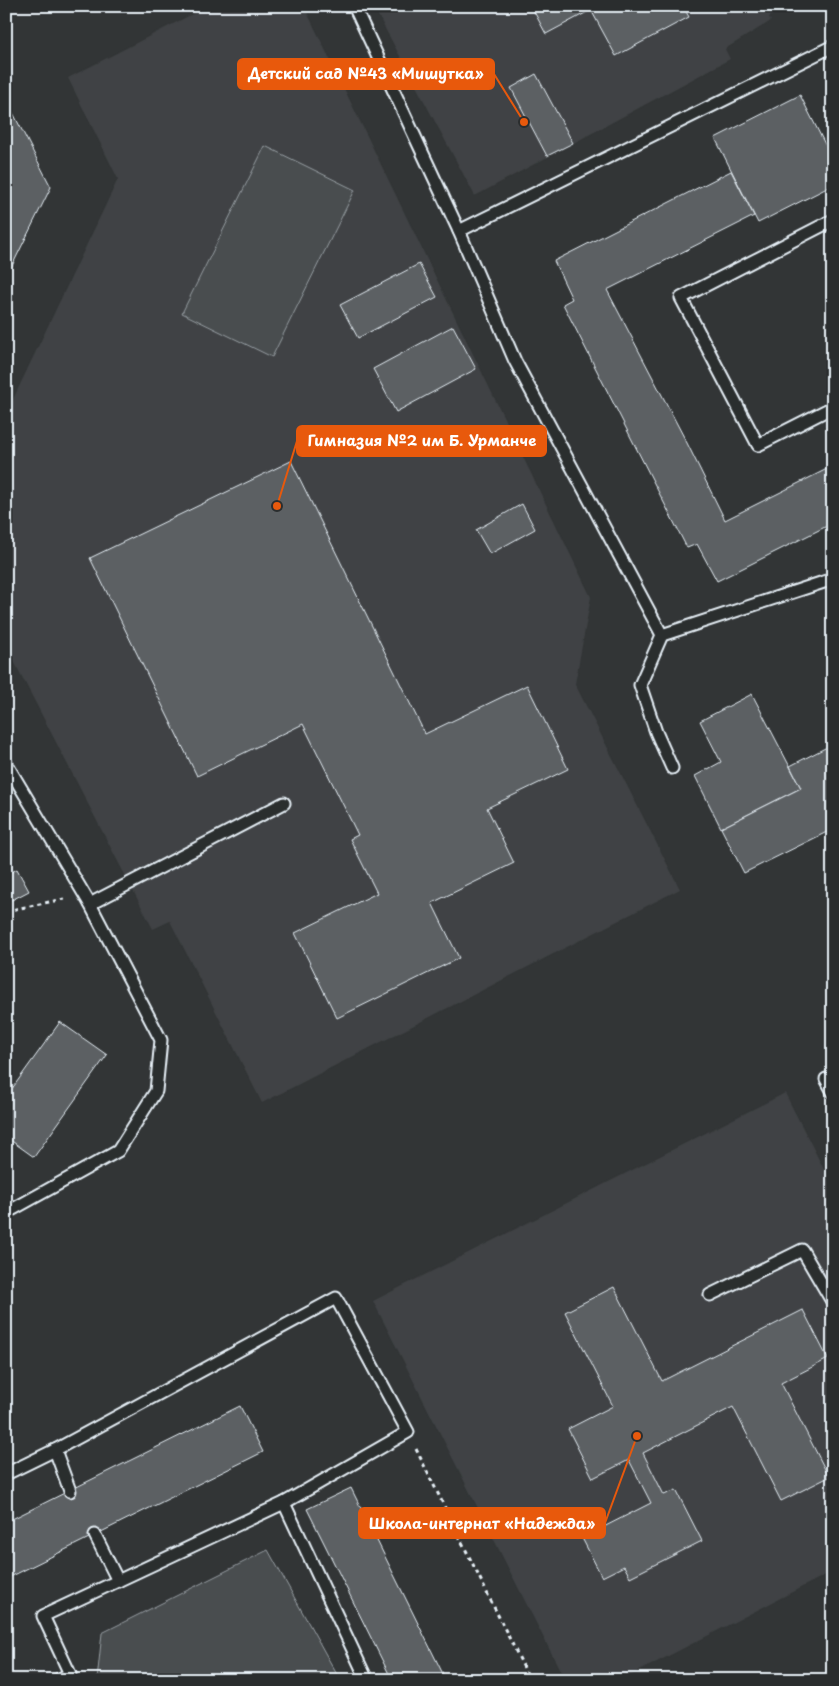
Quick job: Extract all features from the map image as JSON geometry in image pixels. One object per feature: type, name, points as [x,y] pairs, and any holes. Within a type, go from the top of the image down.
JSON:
[{"type":"lane","points":[[354,6],[459,231],[515,361],[662,635]]},
{"type":"lane","points":[[459,231],[833,46]]},
{"type":"lane","points":[[833,220],[681,298],[758,445],[833,407]]},
{"type":"lane","points":[[672,768],[656,732],[640,685],[662,635],[833,579]]},
{"type":"lane","points":[[6,763],[87,900],[161,1040],[156,1091],[118,1152],[6,1214]]},
{"type":"lane","points":[[87,900],[284,803]]},
{"type":"lane","points":[[826,1079],[833,1092]]},
{"type":"lane","points":[[710,1295],[802,1250],[833,1303]]},
{"type":"lane","points":[[6,1474],[55,1450],[336,1298],[408,1432],[284,1504],[43,1616],[70,1674],[56,1680]]},
{"type":"lane","points":[[55,1450],[70,1491]]},
{"type":"lane","points":[[284,1504],[367,1680]]},
{"type":"lane","points":[[95,1535],[118,1581]]},
{"type":"path","points":[[6,910],[87,900]]},
{"type":"path","points":[[408,1432],[530,1680]]},
{"type":"shaded area","points":[[208,6],[304,6],[591,597],[575,684],[680,889],[262,1103],[170,921],[153,929],[6,646],[6,414],[118,179],[68,78]]},
{"type":"shaded area","points":[[373,6],[791,6],[769,17],[771,21],[725,49],[730,59],[475,196]]},
{"type":"shaded area","points":[[265,146],[355,190],[272,357],[182,313]]},
{"type":"shaded area","points":[[785,1093],[833,1187],[833,1571],[622,1680],[565,1680],[373,1301]]},
{"type":"shaded area","points":[[268,1550],[340,1680],[97,1680],[102,1633]]},
{"type":"building","points":[[531,6],[683,6],[689,17],[616,56],[591,10],[546,34]]},
{"type":"building","points":[[536,74],[573,143],[547,156],[511,88]]},
{"type":"building","points":[[800,95],[833,160],[833,185],[758,223],[715,138]]},
{"type":"building","points":[[6,99],[51,187],[6,278]]},
{"type":"building","points":[[731,171],[754,216],[607,290],[725,520],[833,466],[833,523],[717,581],[697,544],[687,548],[563,304],[572,299],[554,261]]},
{"type":"building","points":[[419,264],[437,297],[358,338],[340,305]]},
{"type":"building","points":[[453,326],[476,369],[396,412],[373,369]]},
{"type":"building","points":[[291,461],[425,734],[527,685],[568,769],[487,808],[514,863],[432,903],[459,958],[337,1018],[295,933],[377,893],[350,839],[358,835],[303,724],[197,776],[90,558]]},
{"type":"building","points":[[522,504],[535,529],[490,554],[476,530]]},
{"type":"building","points":[[752,694],[801,788],[721,828],[695,776],[721,762],[700,721]]},
{"type":"building","points":[[833,744],[833,829],[744,873],[721,828],[801,788],[790,766]]},
{"type":"building","points":[[17,869],[29,891],[6,903],[6,875]]},
{"type":"building","points":[[60,1022],[107,1055],[34,1157],[6,1137],[6,1097]]},
{"type":"building","points":[[614,1287],[662,1381],[803,1310],[828,1359],[781,1383],[829,1477],[781,1501],[733,1407],[643,1453],[664,1495],[676,1490],[702,1541],[630,1577],[624,1566],[602,1577],[582,1538],[651,1503],[629,1460],[593,1478],[568,1429],[613,1406],[565,1312]]},
{"type":"building","points":[[240,1406],[263,1452],[6,1579],[6,1522]]},
{"type":"building","points":[[351,1488],[446,1680],[392,1680],[307,1509]]},
{"type":"place","name":"Детский сад №43 «Мишутка»","points":[[524,122]]},
{"type":"place","name":"Гимназия №2 им Б. Урманче","points":[[277,506]]},
{"type":"place","name":"Школа-интернат «Надежда»","points":[[637,1436]]}]
